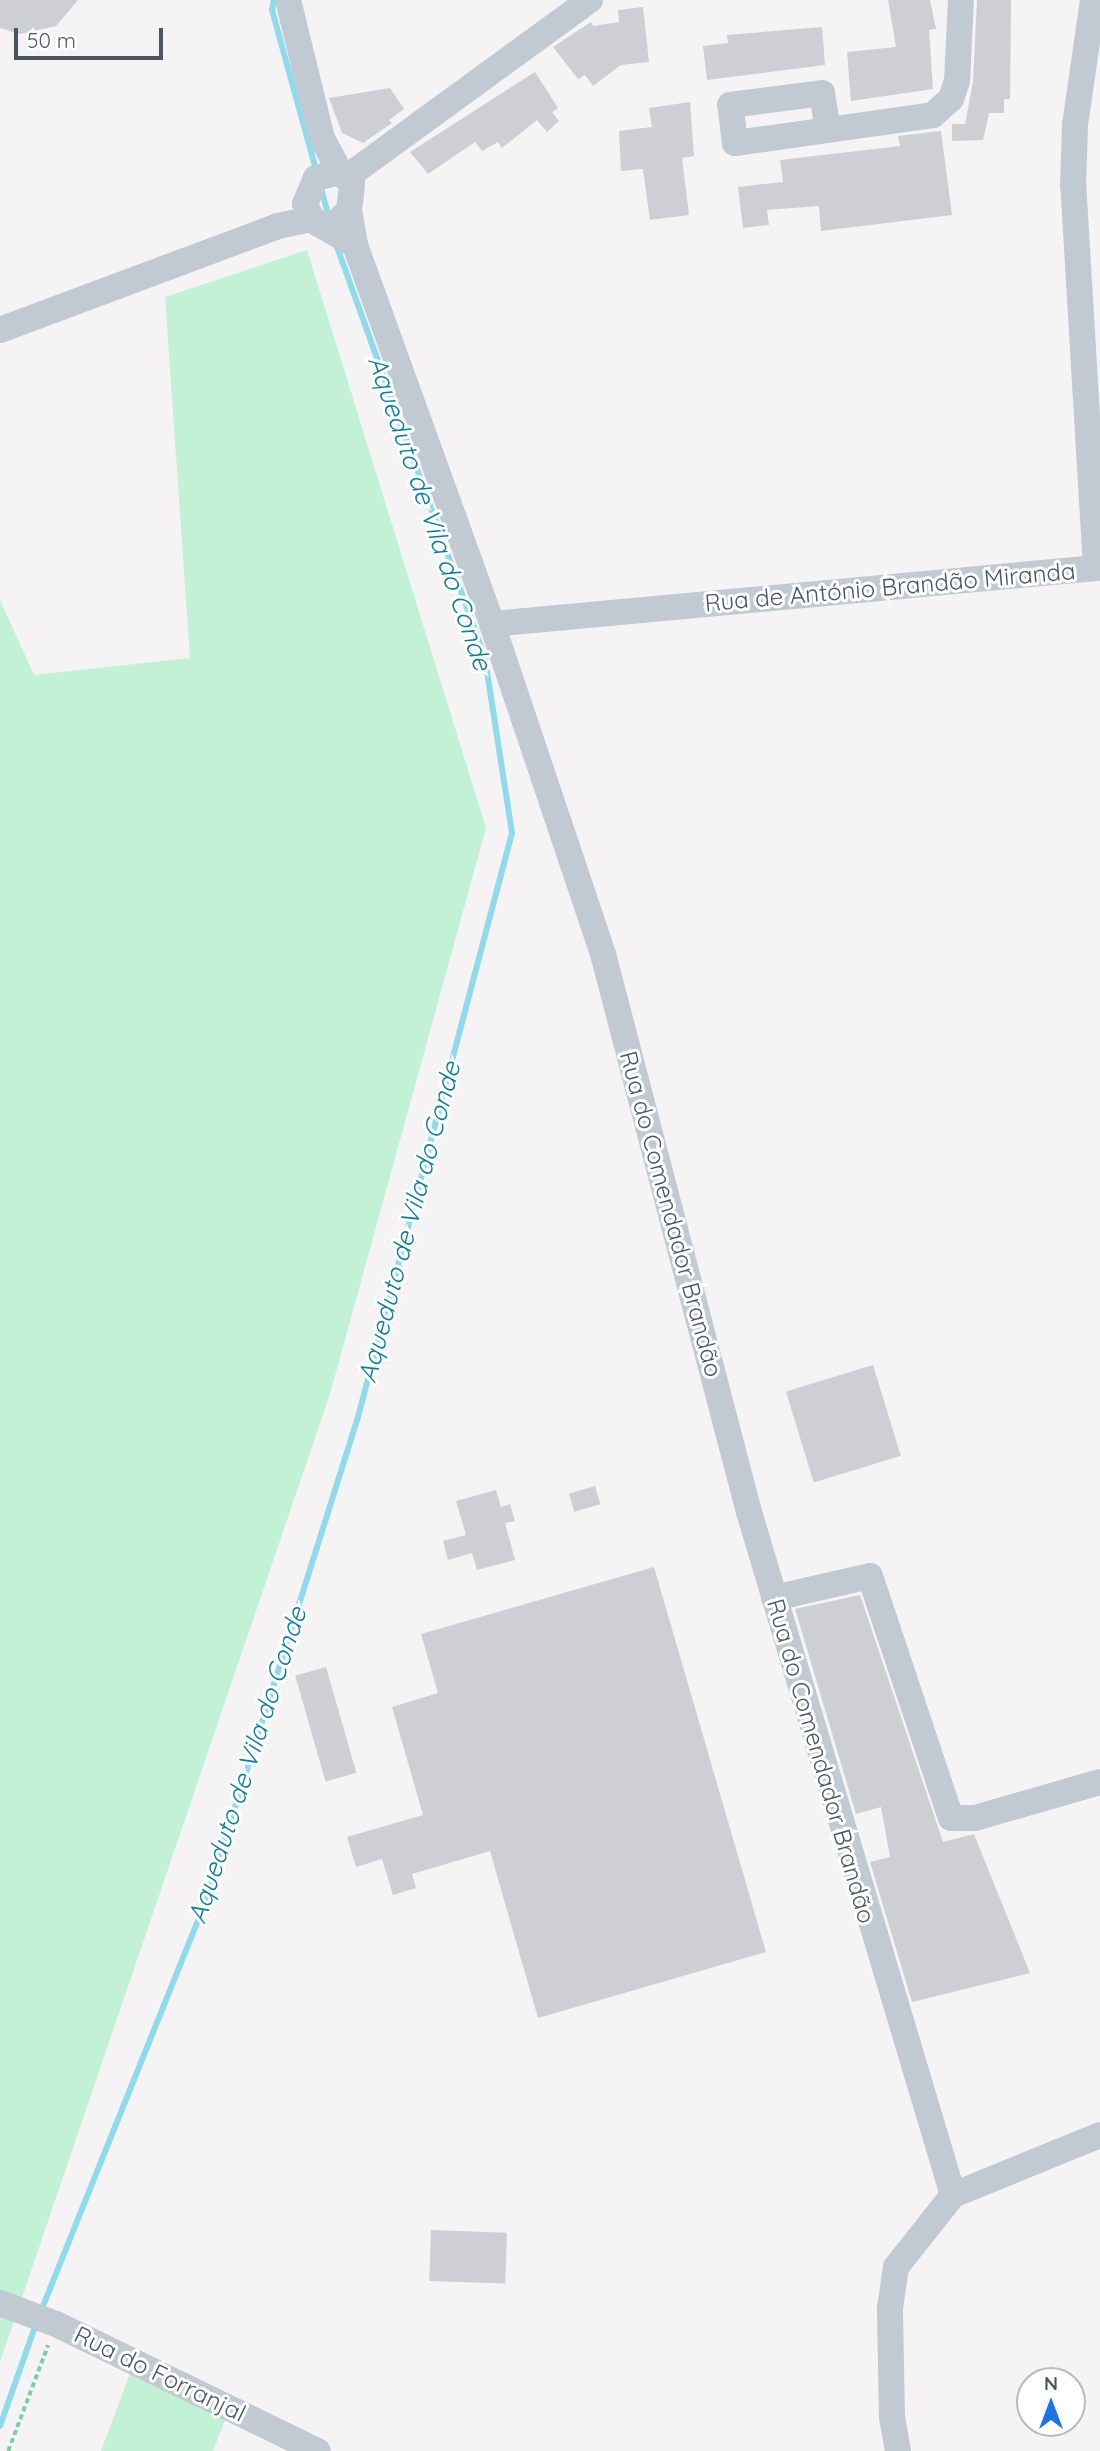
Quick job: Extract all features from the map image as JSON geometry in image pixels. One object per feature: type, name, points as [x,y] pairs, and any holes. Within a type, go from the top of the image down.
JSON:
[{"type":"street","points":[[288,0],[334,176]]},
{"type":"street","points":[[312,215],[334,176],[590,0]]},
{"type":"street","points":[[828,130],[933,115],[951,99],[961,0]]},
{"type":"street","name":"Rua de António Brandão Miranda","points":[[492,624],[1098,568],[1073,186],[1075,125],[1093,0]]},
{"type":"street","name":"Rua do Comendador Brandão","points":[[334,176],[354,192],[349,210],[355,245],[492,624],[603,954],[774,1598],[953,2195]]},
{"type":"street","points":[[0,330],[278,226],[312,215],[335,223],[349,210]]},
{"type":"street","points":[[312,215],[355,245]]},
{"type":"street","points":[[774,1598],[870,1576],[951,1818],[975,1818],[1100,1782]]},
{"type":"street","points":[[898,2451],[892,2417],[891,2308],[897,2267],[953,2195],[1100,2135]]},
{"type":"street","name":"Rua do Forranjal","points":[[0,2303],[56,2323],[318,2451]]},
{"type":"path","points":[[8,2451],[56,2323]]},
{"type":"green space","points":[[307,250],[486,828],[330,1394],[0,2362],[0,600],[34,675],[190,658],[165,297]]},
{"type":"green space","points":[[131,2371],[226,2418],[213,2451],[101,2451]]},
{"type":"building","points":[[0,0],[78,0],[56,26],[20,34],[0,28]]},
{"type":"building","points":[[888,0],[930,0],[936,29],[929,30],[933,89],[851,101],[847,52],[896,47]]},
{"type":"building","points":[[977,0],[1011,0],[1010,99],[1004,99],[1004,113],[989,113],[983,140],[952,141],[952,124],[965,124],[973,82]]},
{"type":"building","points":[[643,7],[649,62],[621,65],[593,86],[585,75],[578,79],[553,47],[591,22],[593,26],[619,22],[618,10]]},
{"type":"building","points":[[822,27],[825,65],[707,80],[703,46],[728,43],[727,35]]},
{"type":"building","points":[[535,72],[558,108],[552,112],[559,121],[547,132],[537,120],[502,148],[498,142],[482,151],[475,142],[428,174],[410,152]]},
{"type":"building","points":[[390,88],[404,109],[389,120],[392,123],[363,143],[342,133],[329,98]]},
{"type":"building","points":[[690,102],[694,156],[682,158],[689,215],[650,220],[643,169],[621,171],[619,131],[652,127],[649,108]]},
{"type":"building","points":[[941,131],[952,215],[821,231],[819,206],[767,210],[769,225],[743,228],[738,187],[783,182],[780,160],[900,146],[898,136]]},
{"type":"building","points":[[873,1365],[901,1456],[814,1482],[786,1392]]},
{"type":"building","points":[[595,1486],[600,1504],[574,1512],[569,1493]]},
{"type":"building","points":[[496,1490],[501,1507],[510,1504],[515,1521],[505,1523],[515,1560],[477,1570],[472,1553],[448,1560],[443,1541],[466,1535],[456,1501]]},
{"type":"building","points":[[654,1567],[766,1952],[538,2018],[490,1851],[412,1874],[416,1888],[393,1895],[382,1859],[356,1867],[347,1837],[423,1815],[392,1707],[438,1693],[421,1634]]},
{"type":"building","points":[[860,1595],[943,1842],[974,1834],[1030,1973],[912,2002],[870,1862],[890,1857],[881,1807],[856,1814],[795,1609]]},
{"type":"building","points":[[326,1667],[356,1773],[326,1782],[295,1676]]},
{"type":"building","points":[[431,2230],[507,2233],[505,2284],[429,2281]]},
{"type":"waterway","name":"Aqueduto de Vila do Conde","points":[[274,0],[272,10],[316,170]]},
{"type":"waterway","name":"Aqueduto de Vila do Conde","points":[[321,188],[329,218]]},
{"type":"waterway","name":"Aqueduto de Vila do Conde","points":[[41,2311],[203,1909],[358,1417],[512,833],[485,658],[336,245]]},
{"type":"waterway","name":"Aqueduto de Vila do Conde","points":[[0,2426],[36,2324]]}]
